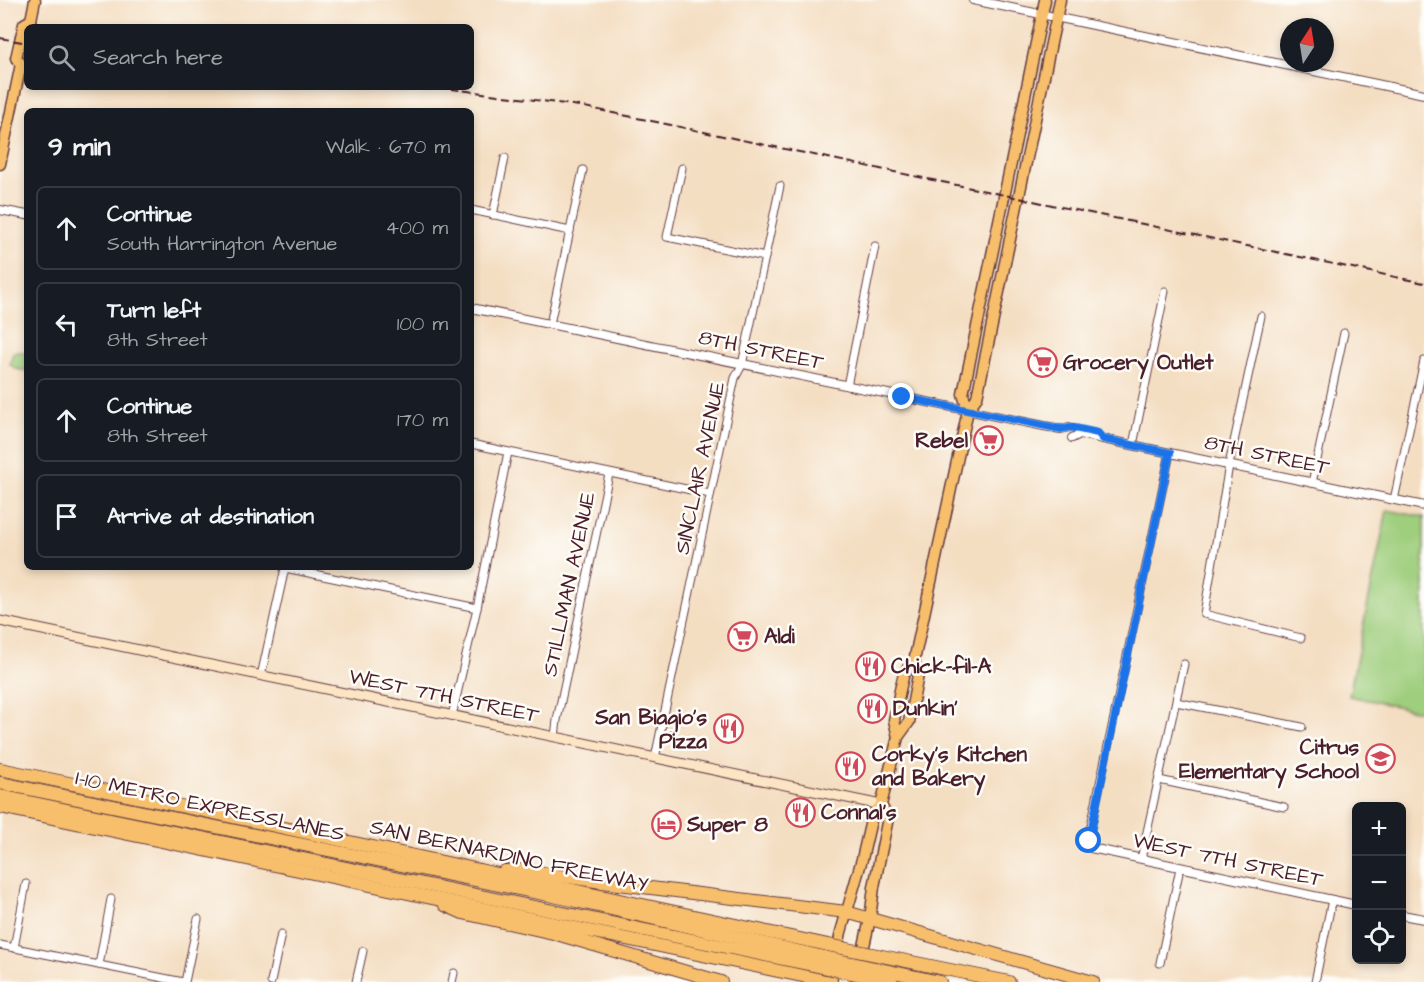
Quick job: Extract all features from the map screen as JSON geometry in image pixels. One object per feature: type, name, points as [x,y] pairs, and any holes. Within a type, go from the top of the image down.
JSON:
[{"type":"highway","name":"SAN BERNARDINO FREEWAY","points":[[0,770],[1009,982]]},
{"type":"highway","name":"I-10 METRO EXPRESSLANES","points":[[0,783],[563,898],[826,974]]},
{"type":"highway","name":"I-10 METRO EXPRESSLANES","points":[[0,796],[546,909],[826,974],[875,973],[940,982]]},
{"type":"highway","points":[[0,807],[607,935],[826,974]]},
{"type":"highway","points":[[492,872],[522,870],[846,912],[1092,982]]},
{"type":"highway","points":[[422,895],[464,914],[553,933],[721,982]]},
{"type":"highway","points":[[563,898],[649,905]]},
{"type":"highway","points":[[546,909],[607,935]]},
{"type":"highway","name":"I-10 METRO EXPRESSLANES","points":[[875,973],[892,982]]},
{"type":"main road","points":[[0,164],[24,63],[16,58],[24,24],[33,23],[35,0]]},
{"type":"main road","points":[[968,410],[963,394],[1046,0]]},
{"type":"main road","points":[[826,974],[864,851],[872,816],[881,805],[898,737],[894,720],[904,674],[914,661],[968,410],[976,397],[1060,0]]},
{"type":"main road","points":[[1031,67],[1032,93],[1029,109],[1036,117]]},
{"type":"main road","points":[[1021,113],[1027,122],[1020,156],[1022,178]]},
{"type":"main road","points":[[996,306],[990,304],[988,300],[1002,236],[999,218]]},
{"type":"main road","points":[[981,308],[986,317],[983,330],[986,351]]},
{"type":"main road","name":"WEST 7TH STREET","points":[[0,621],[881,805]]},
{"type":"main road","points":[[856,982],[888,818],[881,805]]},
{"type":"street","points":[[973,0],[1424,94]]},
{"type":"street","points":[[493,215],[505,158]]},
{"type":"street","points":[[682,168],[667,237],[765,257]]},
{"type":"street","points":[[550,324],[583,170]]},
{"type":"street","name":"SINCLAIR AVENUE","points":[[655,758],[735,378],[742,365],[780,186]]},
{"type":"street","points":[[0,210],[24,214]]},
{"type":"street","points":[[474,211],[570,231]]},
{"type":"street","points":[[847,386],[875,246]]},
{"type":"street","points":[[1133,445],[1165,291]]},
{"type":"street","name":"8TH STREET","points":[[474,309],[1044,426],[1051,423],[1098,433],[1103,439]]},
{"type":"street","points":[[1261,316],[1229,465],[1204,614],[1301,638]]},
{"type":"street","points":[[1312,483],[1344,333]]},
{"type":"street","points":[[1394,500],[1424,361]]},
{"type":"street","points":[[1416,400],[1424,402]]},
{"type":"street","name":"8TH STREET","points":[[1044,426],[1048,432],[1072,438],[1096,442],[1103,439],[1424,506]]},
{"type":"street","points":[[474,445],[710,494]]},
{"type":"street","points":[[452,716],[477,608],[508,452]]},
{"type":"street","points":[[1091,848],[1089,835],[1170,453]]},
{"type":"street","name":"STILLMAN AVENUE","points":[[555,737],[609,474]]},
{"type":"street","points":[[261,676],[285,570]]},
{"type":"street","points":[[295,570],[477,608]]},
{"type":"street","points":[[1142,859],[1184,664]]},
{"type":"street","points":[[1176,702],[1302,727]]},
{"type":"street","points":[[1159,780],[1284,807]]},
{"type":"street","name":"WEST 7TH STREET","points":[[1091,848],[1352,904]]},
{"type":"street","points":[[1160,963],[1180,868]]},
{"type":"street","points":[[14,948],[26,884]]},
{"type":"street","points":[[99,965],[111,899]]},
{"type":"street","points":[[1315,982],[1332,900]]},
{"type":"street","points":[[1406,916],[1424,919]]},
{"type":"street","points":[[0,945],[184,982],[198,920]]},
{"type":"street","points":[[271,982],[281,934]]},
{"type":"street","points":[[356,982],[363,951]]},
{"type":"street","points":[[452,982],[454,973]]},
{"type":"green space","points":[[13,353],[24,353],[24,370],[16,369],[10,364]]},
{"type":"green space","points":[[1387,510],[1424,517],[1424,712],[1349,696]]},
{"type":"railway","points":[[0,38],[24,42]]},
{"type":"railway","points":[[460,90],[580,106],[1424,283]]},
{"type":"place","name":"Grocery Outlet","points":[[1042,362]]},
{"type":"place","name":"Rebel","points":[[989,440]]},
{"type":"place","name":"Aldi","points":[[743,636]]},
{"type":"place","name":"Chick-fil-A","points":[[870,666]]},
{"type":"place","name":"Dunkin'","points":[[872,708]]},
{"type":"place","name":"San Biagio's Pizza","points":[[728,729]]},
{"type":"place","name":"Citrus Elementary School","points":[[1380,759]]},
{"type":"place","name":"Corky's Kitchen and Bakery","points":[[851,766]]},
{"type":"place","name":"Connal's","points":[[800,812]]},
{"type":"place","name":"Super 8","points":[[666,824]]},
{"type":"route","points":[[902,397],[1061,429],[1070,427],[1098,433],[1103,439],[1170,453],[1089,841]]}]
